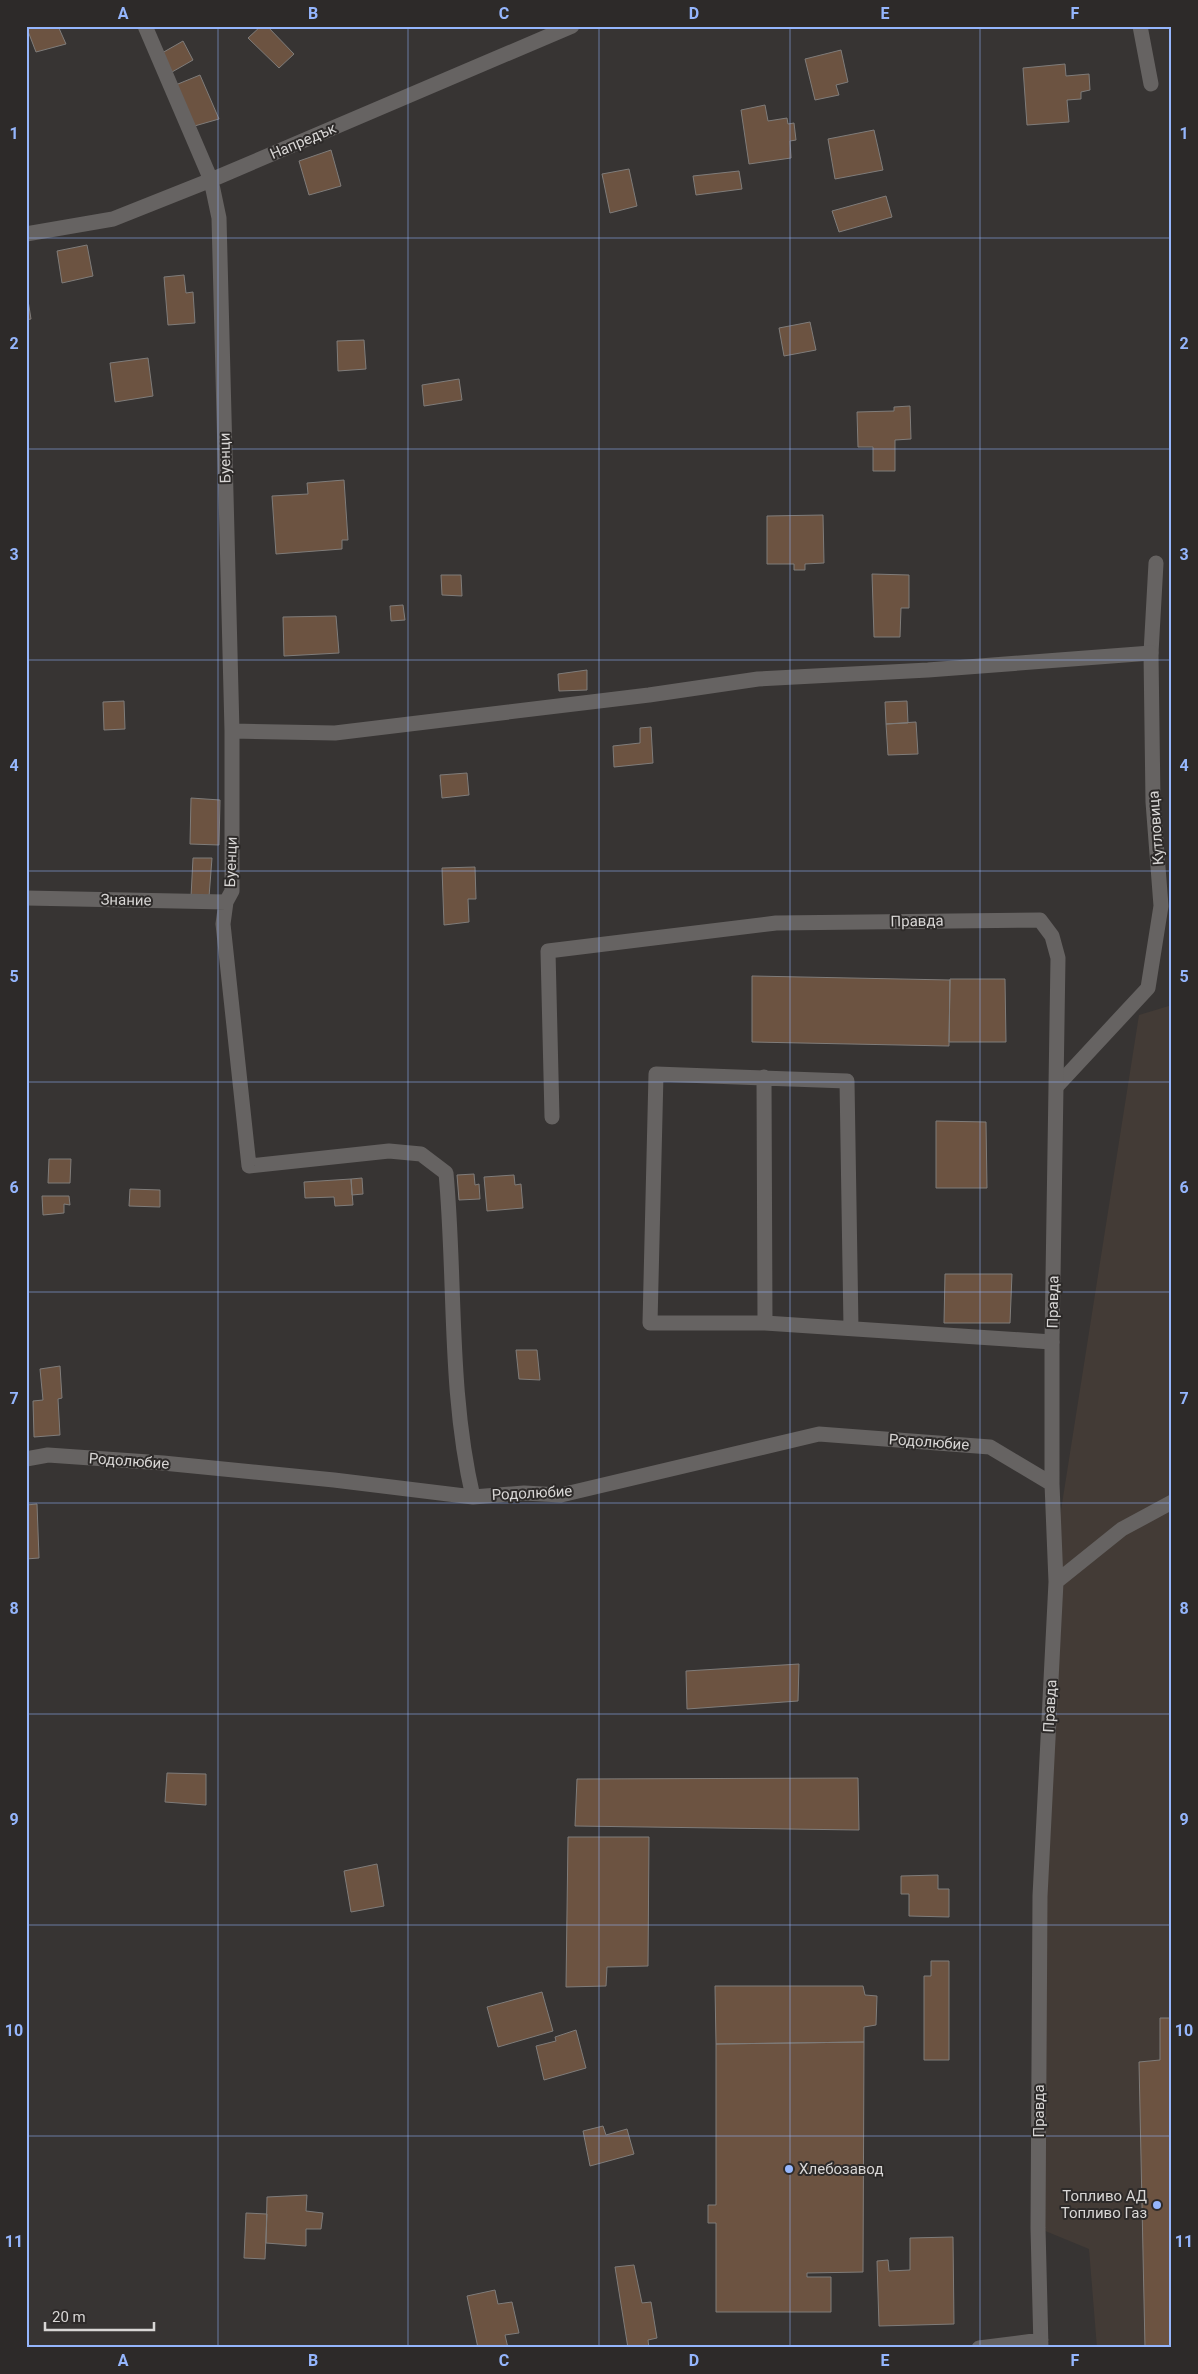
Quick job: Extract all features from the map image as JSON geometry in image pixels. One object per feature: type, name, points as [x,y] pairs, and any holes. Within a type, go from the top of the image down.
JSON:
[{"type":"street","name":"Буенци","points":[[145,26],[211,180],[219,218],[232,730],[232,891],[226,902],[223,924],[249,1166],[389,1151],[421,1154],[446,1173],[451,1236],[456,1400],[473,1497]]},
{"type":"street","name":"Напредък","points":[[26,234],[113,219],[211,180],[572,26]]},
{"type":"street","points":[[1140,26],[1151,84]]},
{"type":"street","name":"Кутловица","points":[[1056,1086],[1148,988],[1161,906],[1153,802],[1151,653],[1156,563]]},
{"type":"street","points":[[232,730],[335,733],[649,695],[758,679],[928,670],[1151,653]]},
{"type":"street","name":"Знание","points":[[26,898],[226,902]]},
{"type":"street","name":"Правда","points":[[552,1117],[548,951],[776,923],[1040,920],[1052,936],[1058,958],[1052,1342],[1052,1484],[1056,1582],[1040,1896],[1038,2228],[1041,2344]]},
{"type":"street","points":[[851,1328],[847,1082],[764,1077],[656,1074],[650,1324],[765,1323],[1052,1342]]},
{"type":"street","points":[[764,1077],[765,1323]]},
{"type":"street","name":"Родолюбие","points":[[26,1459],[48,1455],[163,1463],[334,1480],[473,1497],[524,1493],[561,1495],[819,1434],[990,1447],[1052,1484]]},
{"type":"street","points":[[1056,1582],[1122,1528],[1172,1502]]},
{"type":"street","points":[[979,2348],[1041,2344]]},
{"type":"shaded area","points":[[1172,1005],[1172,2348],[1097,2348],[1089,2249],[1038,2228],[1050,1580],[1139,1015]]},
{"type":"building","points":[[26,26],[58,26],[66,44],[36,52]]},
{"type":"building","points":[[261,26],[267,26],[294,54],[279,68],[248,38]]},
{"type":"building","points":[[183,41],[193,60],[172,72],[162,53]]},
{"type":"building","points":[[841,50],[848,82],[836,85],[839,95],[815,100],[805,59]]},
{"type":"building","points":[[1065,64],[1066,76],[1089,74],[1090,90],[1081,92],[1081,99],[1067,100],[1069,122],[1027,125],[1023,68]]},
{"type":"building","points":[[200,75],[219,119],[191,127],[173,86]]},
{"type":"building","points":[[765,105],[768,121],[787,118],[788,124],[794,123],[796,140],[790,141],[791,158],[749,164],[741,110]]},
{"type":"building","points":[[874,130],[883,170],[835,179],[828,139]]},
{"type":"building","points":[[331,150],[341,186],[309,195],[299,161]]},
{"type":"building","points":[[629,169],[637,206],[610,213],[602,174]]},
{"type":"building","points":[[739,171],[742,189],[696,195],[693,176]]},
{"type":"building","points":[[886,196],[892,217],[839,232],[832,211]]},
{"type":"building","points":[[87,245],[93,276],[62,283],[57,251]]},
{"type":"building","points":[[184,275],[186,293],[193,292],[195,323],[168,325],[164,277]]},
{"type":"building","points":[[26,288],[31,319],[26,320]]},
{"type":"building","points":[[810,322],[816,350],[784,356],[779,328]]},
{"type":"building","points":[[364,340],[366,369],[338,371],[337,341]]},
{"type":"building","points":[[148,358],[153,396],[115,402],[110,363]]},
{"type":"building","points":[[459,379],[462,400],[424,406],[422,385]]},
{"type":"building","points":[[910,406],[911,439],[895,440],[895,471],[873,471],[873,447],[858,447],[857,412],[894,411],[894,407]]},
{"type":"building","points":[[344,480],[348,540],[342,540],[342,549],[276,554],[272,496],[308,494],[307,483]]},
{"type":"building","points":[[823,515],[824,563],[805,564],[805,570],[794,570],[794,564],[767,564],[767,516]]},
{"type":"building","points":[[872,574],[909,575],[909,608],[901,608],[900,637],[874,637]]},
{"type":"building","points":[[441,575],[461,575],[462,596],[442,595]]},
{"type":"building","points":[[403,605],[405,620],[391,621],[390,606]]},
{"type":"building","points":[[336,616],[339,653],[284,656],[283,617]]},
{"type":"building","points":[[587,670],[587,690],[559,691],[558,674]]},
{"type":"building","points":[[124,701],[125,729],[104,730],[103,702]]},
{"type":"building","points":[[907,701],[908,723],[886,724],[885,702]]},
{"type":"building","points":[[916,722],[918,754],[888,755],[886,724]]},
{"type":"building","points":[[651,727],[653,763],[614,767],[613,746],[640,743],[640,728]]},
{"type":"building","points":[[467,773],[469,795],[442,798],[440,775]]},
{"type":"building","points":[[191,798],[220,800],[219,845],[190,844]]},
{"type":"building","points":[[193,858],[212,858],[209,897],[191,897]]},
{"type":"building","points":[[475,867],[476,899],[468,899],[469,922],[444,925],[442,868]]},
{"type":"building","points":[[752,976],[950,980],[949,1046],[752,1042]]},
{"type":"building","points":[[950,979],[1005,979],[1006,1042],[949,1042]]},
{"type":"building","points":[[936,1121],[986,1122],[987,1188],[936,1188]]},
{"type":"building","points":[[49,1159],[71,1159],[70,1183],[48,1183]]},
{"type":"building","points":[[474,1174],[475,1185],[479,1184],[480,1199],[459,1200],[457,1175]]},
{"type":"building","points":[[514,1175],[515,1185],[521,1184],[523,1208],[487,1211],[484,1177]]},
{"type":"building","points":[[362,1178],[363,1194],[352,1195],[351,1179]]},
{"type":"building","points":[[351,1179],[353,1205],[335,1206],[334,1197],[305,1198],[304,1182]]},
{"type":"building","points":[[130,1189],[160,1190],[160,1207],[129,1206]]},
{"type":"building","points":[[42,1196],[69,1196],[70,1205],[64,1204],[64,1213],[43,1215]]},
{"type":"building","points":[[945,1274],[1012,1274],[1010,1323],[944,1323]]},
{"type":"building","points":[[516,1350],[537,1350],[540,1380],[519,1379]]},
{"type":"building","points":[[60,1366],[62,1398],[58,1399],[60,1435],[34,1437],[33,1401],[43,1400],[40,1369]]},
{"type":"building","points":[[37,1504],[39,1558],[26,1559],[26,1505]]},
{"type":"building","points":[[799,1664],[798,1701],[687,1709],[686,1671]]},
{"type":"building","points":[[167,1773],[206,1774],[206,1805],[165,1802]]},
{"type":"building","points":[[858,1778],[859,1830],[575,1826],[577,1779]]},
{"type":"building","points":[[568,1837],[649,1837],[648,1966],[607,1967],[606,1986],[566,1987]]},
{"type":"building","points":[[377,1864],[384,1906],[351,1912],[344,1871]]},
{"type":"building","points":[[938,1875],[938,1889],[949,1889],[949,1917],[909,1916],[909,1894],[901,1894],[901,1876]]},
{"type":"building","points":[[931,1961],[949,1961],[949,2060],[924,2060],[924,1976],[931,1976]]},
{"type":"building","points":[[715,1986],[863,1986],[865,1995],[877,1996],[876,2025],[864,2027],[864,2042],[716,2044]]},
{"type":"building","points":[[542,1992],[553,2031],[498,2047],[487,2007]]},
{"type":"building","name":"Топливо АД Топливо Газ","points":[[1160,2018],[1172,2018],[1172,2348],[1145,2348],[1139,2062],[1160,2060]]},
{"type":"building","points":[[576,2030],[586,2068],[544,2080],[536,2046],[556,2041],[555,2037]]},
{"type":"building","name":"Хлебозавод","points":[[864,2042],[863,2272],[807,2273],[807,2277],[831,2277],[831,2312],[716,2312],[716,2223],[708,2223],[708,2205],[716,2205],[716,2044]]},
{"type":"building","points":[[603,2126],[606,2135],[627,2129],[634,2154],[590,2166],[583,2131]]},
{"type":"building","points":[[307,2195],[306,2211],[323,2213],[321,2229],[306,2229],[306,2246],[266,2243],[267,2197]]},
{"type":"building","points":[[246,2213],[267,2214],[265,2259],[244,2258]]},
{"type":"building","points":[[953,2237],[954,2324],[879,2326],[877,2261],[888,2260],[889,2271],[910,2270],[910,2238]]},
{"type":"building","points":[[634,2265],[642,2303],[651,2302],[657,2338],[648,2340],[649,2348],[628,2348],[615,2267]]},
{"type":"building","points":[[495,2290],[498,2304],[512,2302],[519,2333],[505,2335],[508,2348],[478,2348],[467,2296]]},
{"type":"place","name":"Хлебозавод","points":[[789,2169]]},
{"type":"place","name":"Топливо АД Топливо Газ","points":[[1157,2205]]}]
